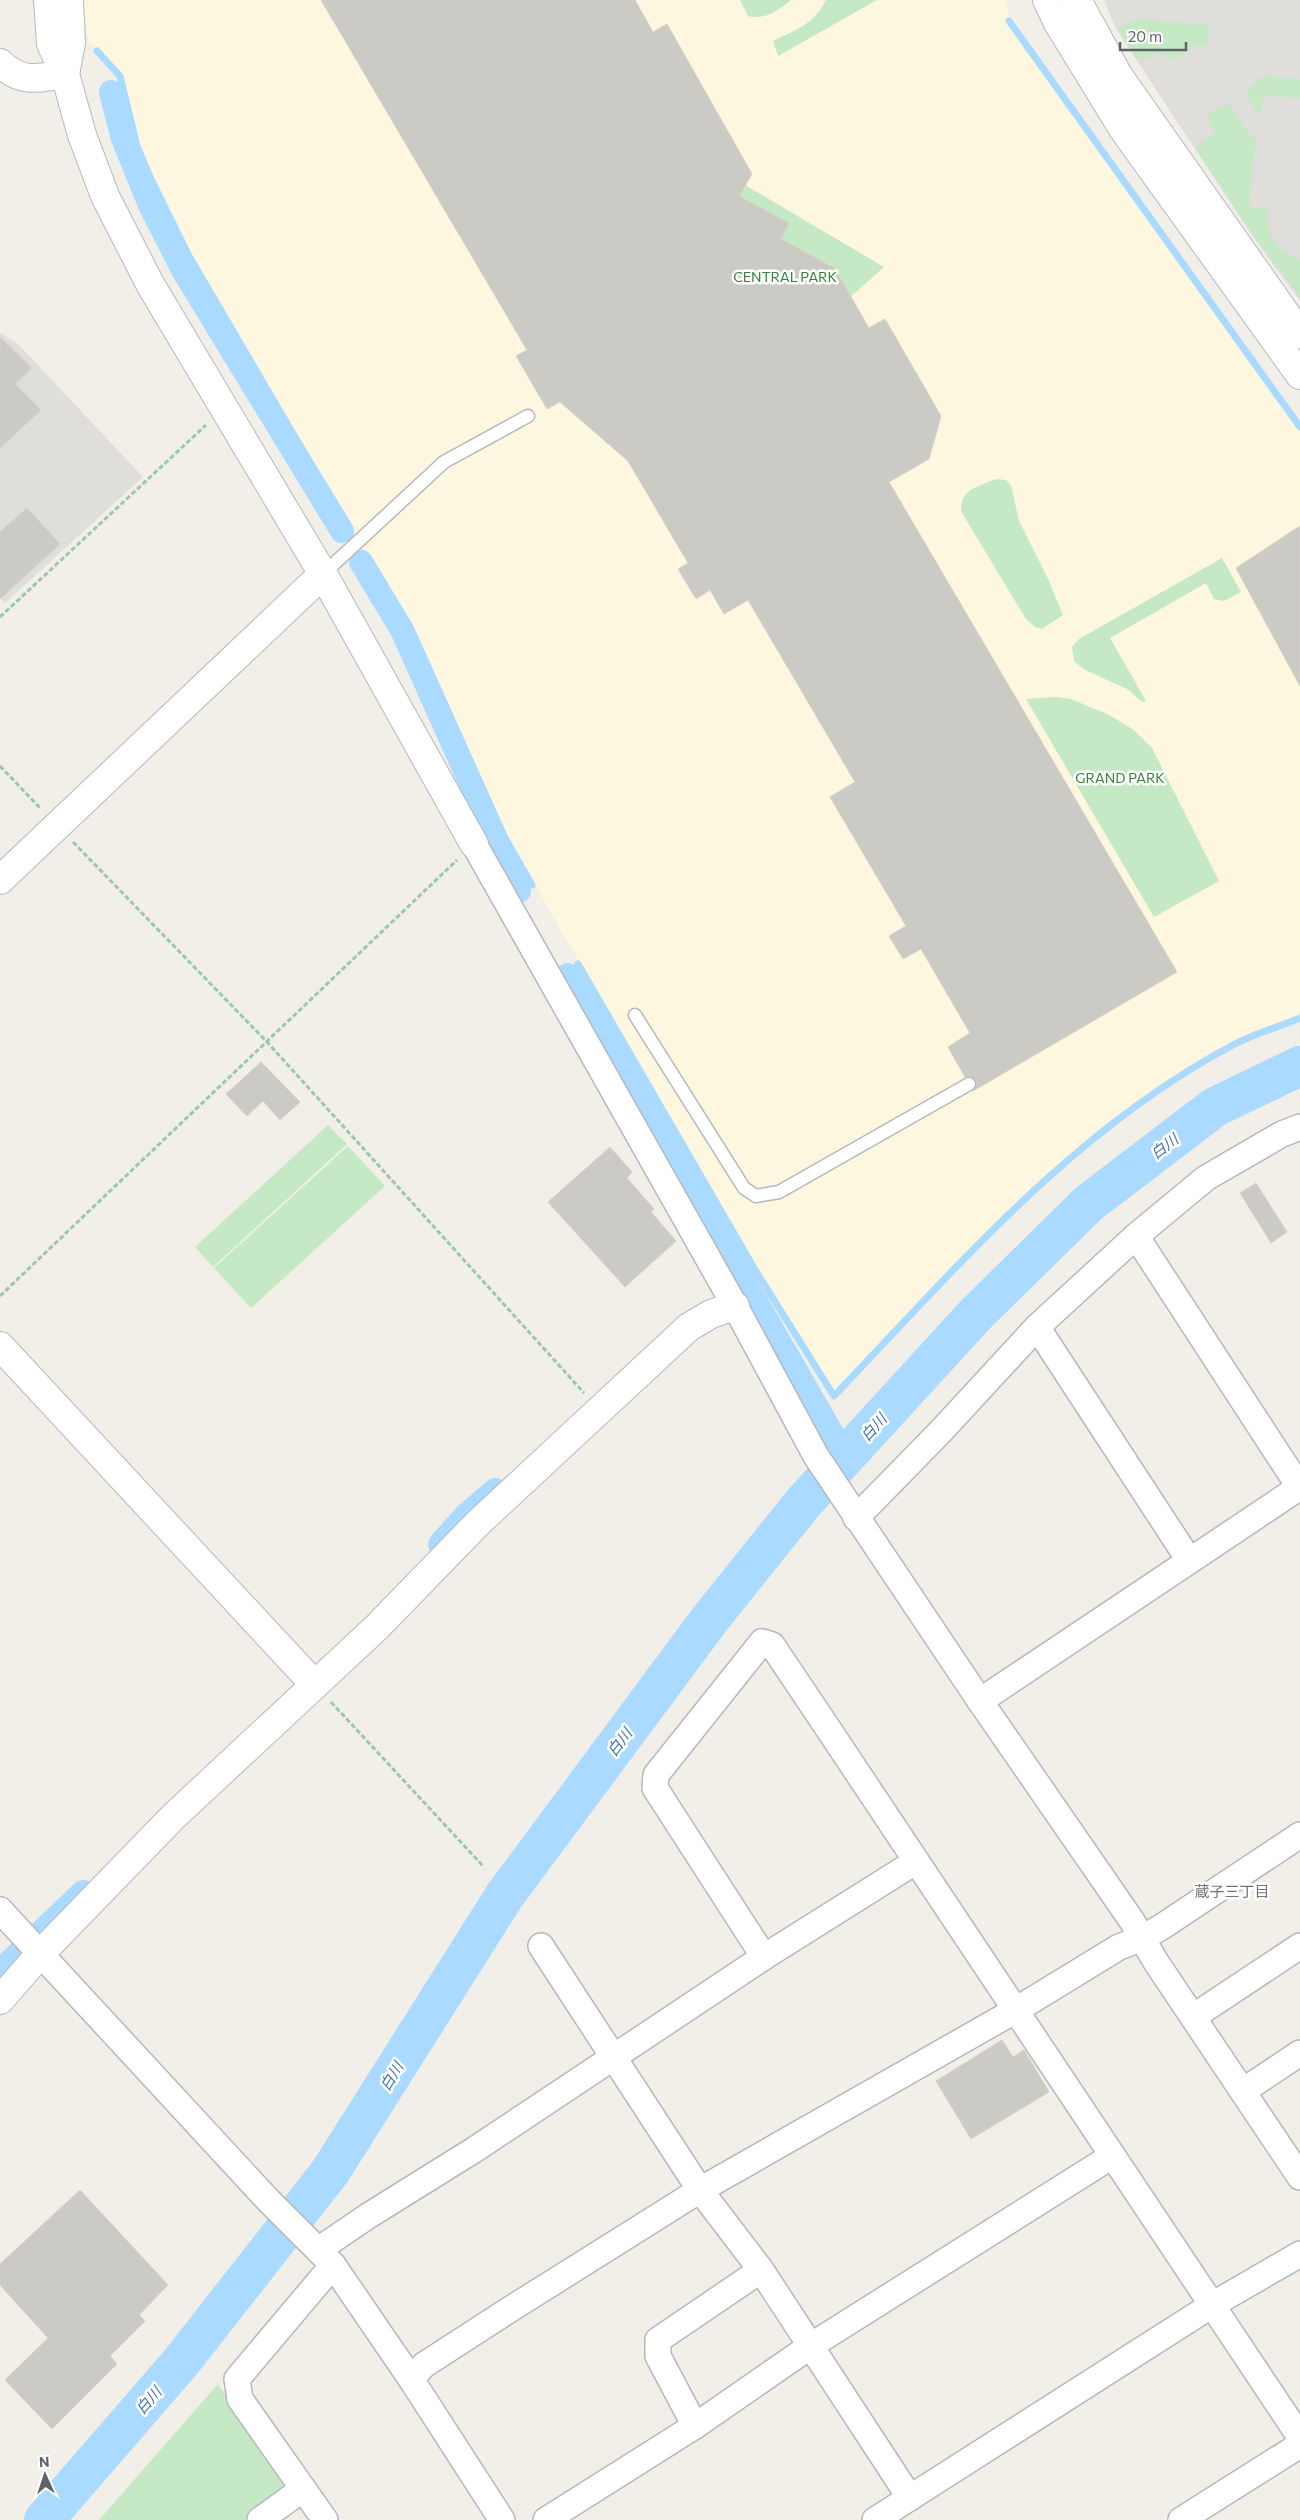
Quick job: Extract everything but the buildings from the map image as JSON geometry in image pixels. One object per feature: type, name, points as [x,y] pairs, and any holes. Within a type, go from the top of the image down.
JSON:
[{"type":"street","points":[[48,0],[50,44],[65,74],[82,136],[109,205],[150,284],[323,574],[735,1306],[816,1456],[980,1701],[1143,1938],[1193,2017],[1298,2171]]},
{"type":"street","points":[[65,74],[71,42],[69,0]]},
{"type":"street","points":[[1047,0],[1058,22],[1123,129],[1300,375]]},
{"type":"street","points":[[1077,0],[1118,74],[1300,334]]},
{"type":"street","points":[[0,63],[16,75],[30,79],[65,74]]},
{"type":"street","points":[[0,880],[323,574]]},
{"type":"street","points":[[850,1509],[942,1430],[1037,1327],[1136,1236],[1206,1178],[1282,1134],[1300,1127]]},
{"type":"street","points":[[980,1701],[1300,1487],[1136,1236]]},
{"type":"street","points":[[0,2000],[33,1946],[173,1817],[309,1679],[377,1628],[478,1522],[689,1327],[712,1314],[735,1306]]},
{"type":"street","points":[[1037,1327],[1189,1560]]},
{"type":"street","points":[[0,1346],[309,1679]]},
{"type":"street","points":[[764,1957],[655,1788],[656,1775],[762,1642],[772,1646],[1300,2437]]},
{"type":"street","points":[[411,2378],[424,2365],[700,2190],[1016,2010],[1119,1947],[1143,1938],[1300,1835]]},
{"type":"street","points":[[325,2520],[240,2399],[237,2379],[326,2257],[615,2057],[764,1957],[915,1862]]},
{"type":"street","points":[[0,1910],[268,2200],[326,2257],[411,2378],[502,2520]]},
{"type":"street","points":[[541,1946],[700,2190],[761,2270],[812,2345],[910,2498]]},
{"type":"street","points":[[1193,2017],[1300,1946]]},
{"type":"street","points":[[1243,2091],[1300,2054]]},
{"type":"street","points":[[546,2520],[694,2426],[812,2345],[1112,2156]]},
{"type":"street","points":[[874,2520],[1212,2305],[1300,2254]]},
{"type":"street","points":[[694,2426],[658,2356],[658,2340],[761,2270]]},
{"type":"street","points":[[1181,2520],[1300,2445]]},
{"type":"street","points":[[260,2520],[303,2489]]},
{"type":"lane","points":[[323,574],[444,462],[528,416]]},
{"type":"lane","points":[[635,1015],[744,1188],[756,1196],[779,1192],[969,1084]]},
{"type":"path","points":[[0,618],[210,421]]},
{"type":"path","points":[[0,766],[268,1043],[600,1410]]},
{"type":"path","points":[[0,1296],[268,1043],[340,971],[474,844]]},
{"type":"path","points":[[309,1679],[483,1866]]},
{"type":"shaded area","points":[[82,0],[1005,0],[1015,35],[1300,431],[1300,1015],[1233,1042],[1170,1079],[1097,1130],[988,1230],[835,1392],[756,1267],[506,835],[416,635],[337,505],[191,255],[153,178],[140,145],[123,74],[99,50],[89,43]]},
{"type":"shaded area","points":[[1104,0],[1300,0],[1300,301],[1251,234],[1116,29]]},
{"type":"shaded area","points":[[0,333],[18,344],[143,477],[5,603],[0,598]]},
{"type":"green space","points":[[740,0],[791,0],[771,14],[754,17],[748,16]]},
{"type":"green space","points":[[826,0],[877,0],[778,56],[773,41],[810,21]]},
{"type":"green space","points":[[1136,19],[1210,25],[1207,46],[1197,45],[1172,61],[1168,54],[1162,58],[1158,52],[1145,59],[1135,58],[1117,28]]},
{"type":"green space","points":[[1263,76],[1300,79],[1300,98],[1263,95],[1262,111],[1256,111],[1247,96],[1246,90]]},
{"type":"green space","points":[[1225,104],[1231,106],[1250,136],[1256,136],[1249,207],[1268,209],[1268,226],[1274,241],[1284,252],[1300,259],[1300,297],[1252,233],[1195,147],[1216,132],[1206,116]]},
{"type":"green space","name":"CENTRAL PARK","points":[[745,185],[884,267],[773,366],[732,208]]},
{"type":"green space","points":[[996,479],[1006,480],[1011,485],[1019,521],[1048,579],[1063,615],[1042,629],[1035,627],[1026,619],[962,513],[961,505],[966,494],[976,487]]},
{"type":"green space","points":[[1222,558],[1241,592],[1224,601],[1214,599],[1206,583],[1110,638],[1146,701],[1142,702],[1127,689],[1085,670],[1074,661],[1072,647],[1079,639]]},
{"type":"green space","name":"GRAND PARK","points":[[1056,697],[1071,699],[1109,715],[1134,730],[1152,748],[1219,881],[1154,917],[1026,699]]},
{"type":"green space","points":[[328,1125],[347,1144],[213,1267],[195,1247]]},
{"type":"green space","points":[[348,1146],[385,1186],[251,1308],[214,1268]]},
{"type":"green space","points":[[218,2384],[285,2479],[284,2492],[245,2520],[99,2520]]},
{"type":"waterway","points":[[1009,21],[1300,427]]},
{"type":"waterway","points":[[97,51],[120,76],[137,146],[189,256],[347,526]]},
{"type":"waterway","points":[[111,92],[123,139],[150,205],[183,270],[342,531]]},
{"type":"waterway","points":[[367,557],[414,636],[504,836],[532,885]]},
{"type":"waterway","points":[[361,562],[402,630],[519,891]]},
{"type":"waterway","points":[[578,964],[754,1268],[834,1396],[972,1251],[1069,1159],[1121,1117],[1175,1079],[1233,1045],[1300,1018]]},
{"type":"waterway","points":[[568,975],[845,1456]]},
{"type":"waterway","name":"白川","points":[[44,2520],[181,2362],[330,2172],[505,1895],[710,1619],[803,1503],[976,1314],[1089,1203],[1215,1107],[1300,1066]]},
{"type":"waterway","points":[[440,1544],[467,1514],[495,1490]]},
{"type":"waterway","points":[[0,1971],[83,1892]]},
{"type":"district","name":"蔵子三丁目","points":[[1232,1891]]}]
